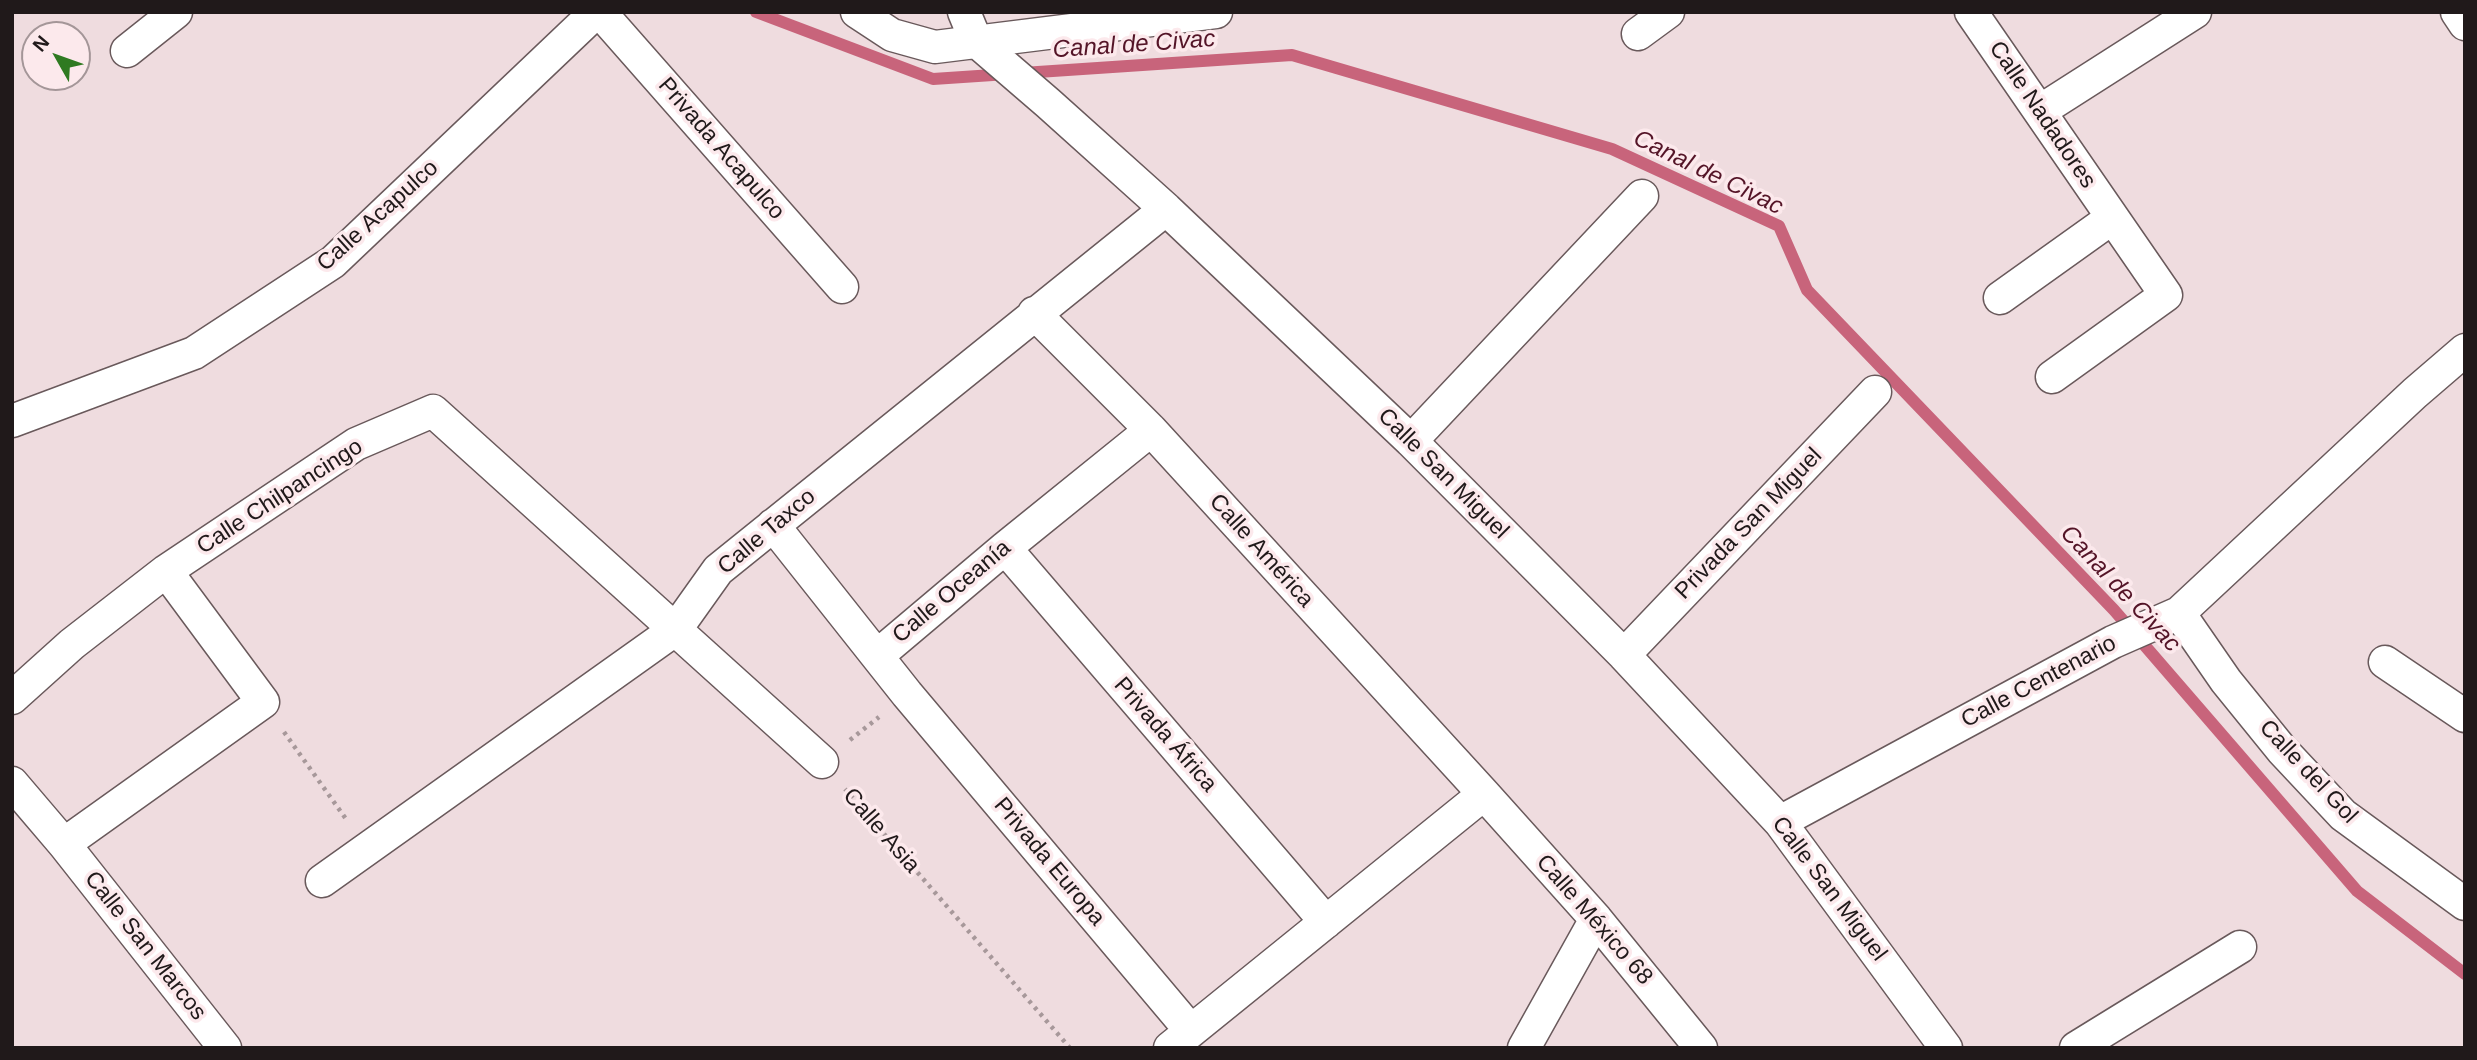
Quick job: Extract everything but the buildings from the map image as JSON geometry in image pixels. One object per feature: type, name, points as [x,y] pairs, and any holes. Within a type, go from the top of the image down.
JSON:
[{"type":"street","points":[[127,51],[176,12]]},
{"type":"street","name":"Privada Acapulco","points":[[598,12],[842,287]]},
{"type":"street","name":"Calle Acapulco","points":[[12,421],[194,353],[333,261],[598,12]]},
{"type":"street","points":[[857,12],[892,35],[935,47],[987,52],[1216,12]]},
{"type":"street","points":[[964,12],[987,52]]},
{"type":"street","points":[[1638,34],[1668,12]]},
{"type":"street","name":"Calle Nadadores","points":[[1971,12],[2166,295],[2052,377]]},
{"type":"street","points":[[2040,111],[2195,12]]},
{"type":"street","points":[[2457,12],[2465,24]]},
{"type":"street","name":"Calle San Miguel","points":[[987,52],[1166,209],[1411,441],[1624,655],[1780,821],[1946,1048]]},
{"type":"street","points":[[1411,441],[1643,196]]},
{"type":"street","name":"Calle Taxco","points":[[322,881],[676,629],[718,570],[1166,209]]},
{"type":"street","points":[[2000,298],[2112,218]]},
{"type":"street","name":"Calle América","points":[[1034,313],[1150,430],[1484,794]]},
{"type":"street","name":"Calle Centenario","points":[[1780,821],[2117,640],[2176,615],[2465,350]]},
{"type":"street","name":"Privada San Miguel","points":[[1624,655],[1875,392]]},
{"type":"street","name":"Calle Chilpancingo","points":[[12,698],[72,644],[166,571],[356,444],[433,411],[676,629]]},
{"type":"street","name":"Calle Oceanía","points":[[907,694],[877,656],[1150,430]]},
{"type":"street","points":[[772,525],[877,656]]},
{"type":"street","name":"Privada África","points":[[1005,548],[1326,922]]},
{"type":"street","points":[[65,844],[263,702],[166,571]]},
{"type":"street","name":"Calle del Gol","points":[[2176,615],[2282,750],[2343,815],[2465,904]]},
{"type":"street","points":[[676,629],[822,762]]},
{"type":"street","points":[[2385,662],[2465,716]]},
{"type":"street","name":"Privada Europa","points":[[907,694],[1181,1039]]},
{"type":"street","name":"Calle San Marcos","points":[[12,783],[65,844],[225,1048]]},
{"type":"street","points":[[1181,1039],[1484,794]]},
{"type":"street","name":"Calle México 68","points":[[1484,794],[1596,919],[1701,1048]]},
{"type":"street","points":[[1524,1048],[1596,919]]},
{"type":"street","points":[[2076,1048],[2239,947]]},
{"type":"path","points":[[822,762],[907,694]]},
{"type":"path","points":[[263,702],[367,848]]},
{"type":"path","name":"Calle Asia","points":[[822,762],[1070,1048]]},
{"type":"waterway","name":"Canal de Civac","points":[[756,12],[933,79],[1292,55],[1612,149],[1779,226],[1807,290],[2114,610],[2357,891],[2465,974]]}]
